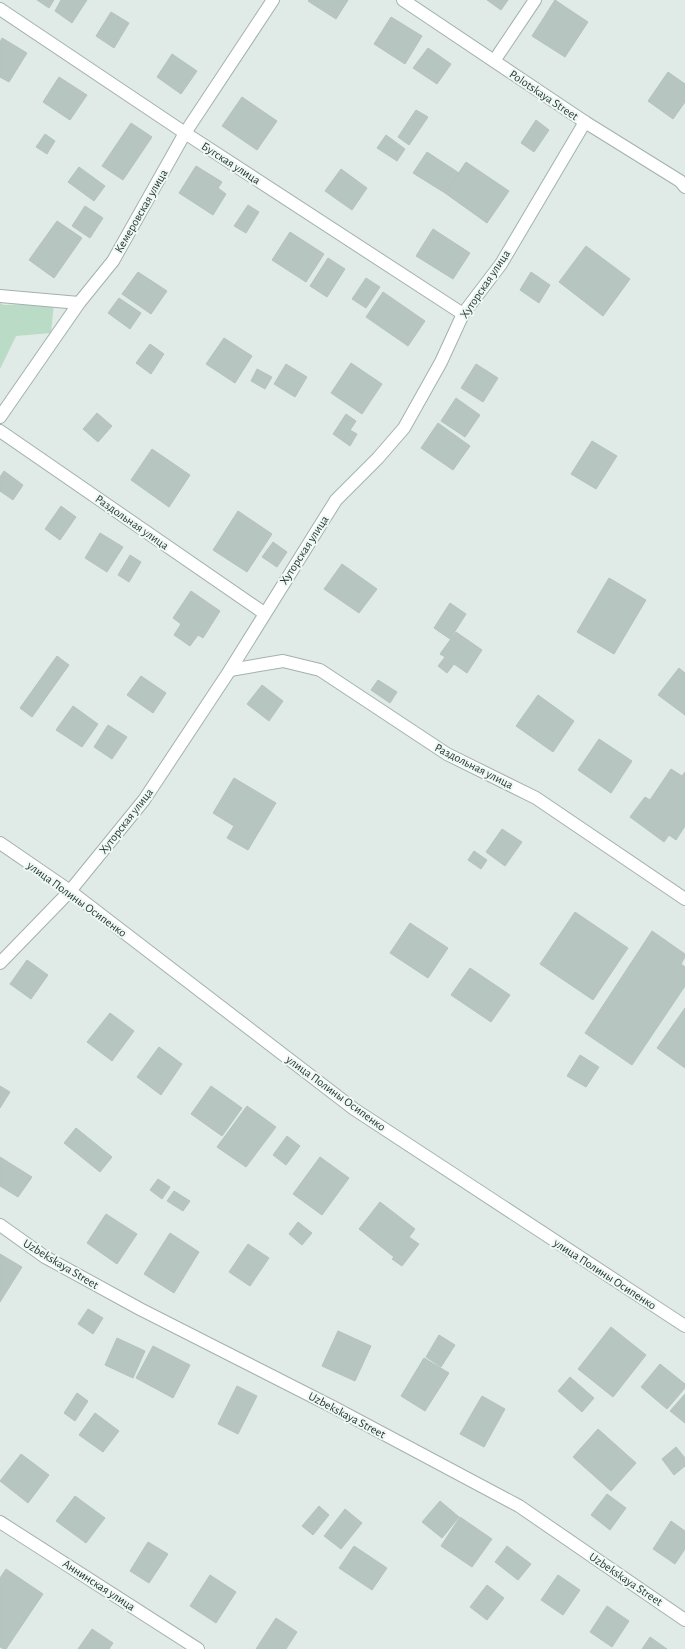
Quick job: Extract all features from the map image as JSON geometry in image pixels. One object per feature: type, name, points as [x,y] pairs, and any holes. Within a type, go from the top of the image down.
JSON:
[{"type":"street","name":"Кемеровская улица","points":[[0,417],[79,303],[113,261],[185,134],[273,0]]},
{"type":"street","name":"Polotskaya Street","points":[[403,0],[585,122],[683,180]]},
{"type":"street","points":[[494,61],[535,0]]},
{"type":"street","name":"Бугская улица","points":[[0,9],[185,134],[464,314]]},
{"type":"street","name":"Хуторская улица","points":[[0,963],[70,891],[144,800],[230,670],[264,613],[336,500],[378,458],[404,428],[441,362],[464,314],[501,264],[585,122]]},
{"type":"street","points":[[0,296],[79,303]]},
{"type":"street","name":"Раздольная улица","points":[[0,431],[264,613]]},
{"type":"street","name":"Раздольная улица","points":[[230,670],[283,661],[320,670],[447,754],[536,798],[685,898]]},
{"type":"street","name":"улица Полины Осипенко","points":[[0,843],[70,891],[354,1109],[685,1326]]},
{"type":"street","name":"Uzbekskaya Street","points":[[0,1226],[45,1257],[140,1309],[328,1405],[519,1506],[685,1620]]},
{"type":"street","name":"Аннинская улица","points":[[0,1522],[198,1649]]},
{"type":"green space","points":[[0,303],[4,305],[54,303],[51,333],[16,336],[0,369]]},
{"type":"building","points":[[37,0],[54,0],[49,8]]},
{"type":"building","points":[[61,0],[87,0],[72,23],[55,11]]},
{"type":"building","points":[[348,0],[336,19],[308,1]]},
{"type":"building","points":[[487,0],[508,0],[501,10]]},
{"type":"building","points":[[555,0],[588,22],[565,57],[532,36]]},
{"type":"building","points":[[111,12],[129,23],[114,48],[96,36]]},
{"type":"building","points":[[391,17],[422,36],[405,64],[374,44]]},
{"type":"building","points":[[2,38],[27,53],[9,82],[0,77],[0,42]]},
{"type":"building","points":[[428,48],[451,64],[437,84],[413,68]]},
{"type":"building","points":[[172,54],[197,71],[181,94],[157,77]]},
{"type":"building","points":[[668,72],[685,84],[685,102],[673,119],[648,101]]},
{"type":"building","points":[[59,77],[87,95],[70,120],[43,102]]},
{"type":"building","points":[[242,97],[277,121],[257,150],[222,126]]},
{"type":"building","points":[[416,110],[428,117],[409,145],[398,137]]},
{"type":"building","points":[[536,120],[549,130],[534,152],[521,143]]},
{"type":"building","points":[[131,123],[152,137],[123,180],[102,166]]},
{"type":"building","points":[[45,134],[55,141],[47,154],[36,147]]},
{"type":"building","points":[[386,135],[405,149],[397,161],[377,148]]},
{"type":"building","points":[[427,152],[459,173],[445,193],[413,173]]},
{"type":"building","points":[[466,162],[509,191],[487,223],[445,193]]},
{"type":"building","points":[[196,166],[222,182],[218,188],[226,194],[213,215],[179,193]]},
{"type":"building","points":[[79,167],[105,186],[94,201],[68,182]]},
{"type":"building","points":[[341,169],[367,188],[352,210],[325,191]]},
{"type":"building","points":[[248,205],[259,212],[246,233],[234,226]]},
{"type":"building","points":[[85,206],[103,218],[90,238],[72,226]]},
{"type":"building","points":[[57,221],[82,238],[54,278],[29,260]]},
{"type":"building","points":[[433,229],[470,253],[453,279],[416,256]]},
{"type":"building","points":[[290,232],[324,254],[306,282],[272,260]]},
{"type":"building","points":[[586,246],[630,279],[603,316],[559,282]]},
{"type":"building","points":[[328,258],[345,269],[327,297],[310,286]]},
{"type":"building","points":[[138,272],[167,291],[151,314],[122,294]]},
{"type":"building","points":[[531,272],[550,285],[539,303],[520,290]]},
{"type":"building","points":[[366,278],[380,287],[366,308],[352,299]]},
{"type":"building","points":[[383,292],[425,321],[408,346],[366,317]]},
{"type":"building","points":[[119,298],[141,313],[130,329],[108,313]]},
{"type":"building","points":[[224,338],[252,356],[235,383],[206,364]]},
{"type":"building","points":[[150,344],[164,354],[151,374],[136,363]]},
{"type":"building","points":[[351,363],[382,384],[362,414],[331,393]]},
{"type":"building","points":[[286,364],[307,377],[295,397],[274,384]]},
{"type":"building","points":[[476,364],[498,378],[483,402],[461,388]]},
{"type":"building","points":[[257,369],[272,377],[265,389],[251,381]]},
{"type":"building","points":[[456,398],[480,415],[465,437],[441,421]]},
{"type":"building","points":[[97,413],[112,426],[98,442],[83,429]]},
{"type":"building","points":[[346,414],[356,421],[343,441],[333,434]]},
{"type":"building","points":[[438,423],[470,446],[453,470],[421,448]]},
{"type":"building","points":[[350,430],[357,434],[350,446],[343,441]]},
{"type":"building","points":[[592,441],[617,456],[596,489],[571,474]]},
{"type":"building","points":[[152,449],[190,475],[169,507],[131,480]]},
{"type":"building","points":[[4,471],[23,485],[13,500],[0,491],[0,477]]},
{"type":"building","points":[[61,506],[76,517],[60,540],[45,529]]},
{"type":"building","points":[[238,511],[272,534],[247,572],[213,550]]},
{"type":"building","points":[[100,533],[123,547],[107,572],[85,558]]},
{"type":"building","points":[[273,542],[287,552],[277,567],[262,557]]},
{"type":"building","points":[[130,555],[141,562],[129,582],[118,575]]},
{"type":"building","points":[[342,564],[377,589],[359,613],[324,589]]},
{"type":"building","points":[[609,578],[646,600],[614,654],[577,632]]},
{"type":"building","points":[[191,591],[220,611],[203,638],[198,635],[190,646],[174,635],[181,624],[173,618]]},
{"type":"building","points":[[450,603],[466,614],[450,639],[434,628]]},
{"type":"building","points":[[456,632],[482,650],[467,673],[454,664],[447,673],[438,666],[445,657],[440,654]]},
{"type":"building","points":[[57,656],[69,665],[32,717],[20,708]]},
{"type":"building","points":[[679,668],[685,673],[685,715],[658,695]]},
{"type":"building","points":[[141,676],[166,693],[153,713],[127,695]]},
{"type":"building","points":[[378,680],[397,692],[390,703],[371,690]]},
{"type":"building","points":[[262,685],[283,701],[269,721],[247,704]]},
{"type":"building","points":[[538,695],[574,721],[553,752],[516,726]]},
{"type":"building","points":[[73,706],[98,724],[82,747],[56,730]]},
{"type":"building","points":[[108,725],[127,737],[112,759],[94,747]]},
{"type":"building","points":[[599,739],[632,761],[611,793],[578,770]]},
{"type":"building","points":[[671,769],[682,776],[685,772],[685,826],[676,840],[669,835],[664,842],[630,817],[645,797],[650,800]]},
{"type":"building","points":[[234,778],[276,803],[248,850],[227,838],[234,826],[213,813]]},
{"type":"building","points":[[502,829],[522,842],[505,866],[486,852]]},
{"type":"building","points":[[474,851],[487,860],[481,869],[468,860]]},
{"type":"building","points":[[575,912],[628,948],[593,1000],[540,964]]},
{"type":"building","points":[[410,923],[448,948],[428,978],[390,953]]},
{"type":"building","points":[[652,931],[685,954],[681,964],[685,967],[685,986],[632,1065],[585,1033]]},
{"type":"building","points":[[27,960],[48,975],[31,999],[10,984]]},
{"type":"building","points":[[470,968],[510,995],[491,1022],[451,995]]},
{"type":"building","points":[[685,1008],[685,1068],[657,1048]]},
{"type":"building","points":[[110,1013],[134,1031],[112,1061],[87,1042]]},
{"type":"building","points":[[159,1047],[182,1064],[161,1095],[137,1077]]},
{"type":"building","points":[[580,1055],[599,1067],[586,1087],[567,1076]]},
{"type":"building","points":[[0,1086],[10,1092],[0,1108]]},
{"type":"building","points":[[211,1086],[242,1108],[222,1136],[191,1114]]},
{"type":"building","points":[[247,1106],[276,1127],[246,1167],[217,1147]]},
{"type":"building","points":[[76,1128],[112,1157],[100,1172],[64,1143]]},
{"type":"building","points":[[287,1136],[300,1146],[286,1165],[273,1155]]},
{"type":"building","points":[[0,1157],[32,1177],[18,1197],[0,1186]]},
{"type":"building","points":[[320,1157],[349,1178],[322,1215],[293,1194]]},
{"type":"building","points":[[158,1179],[170,1187],[162,1199],[150,1190]]},
{"type":"building","points":[[174,1191],[190,1201],[183,1211],[167,1201]]},
{"type":"building","points":[[380,1202],[415,1229],[409,1237],[419,1244],[402,1266],[392,1259],[394,1257],[359,1229]]},
{"type":"building","points":[[106,1214],[137,1234],[117,1264],[87,1243]]},
{"type":"building","points":[[298,1222],[312,1233],[302,1245],[289,1234]]},
{"type":"building","points":[[170,1233],[199,1252],[174,1293],[144,1274]]},
{"type":"building","points":[[248,1244],[269,1258],[250,1286],[229,1272]]},
{"type":"building","points":[[0,1254],[22,1267],[0,1302]]},
{"type":"building","points":[[88,1309],[103,1318],[93,1334],[78,1324]]},
{"type":"building","points":[[611,1327],[646,1355],[613,1397],[578,1369]]},
{"type":"building","points":[[338,1331],[371,1346],[355,1381],[322,1366]]},
{"type":"building","points":[[439,1335],[455,1345],[441,1367],[426,1357]]},
{"type":"building","points":[[117,1338],[145,1351],[133,1378],[105,1365]]},
{"type":"building","points":[[153,1346],[190,1365],[173,1398],[136,1378]]},
{"type":"building","points":[[424,1358],[449,1373],[425,1411],[401,1396]]},
{"type":"building","points":[[660,1364],[685,1384],[685,1388],[667,1409],[641,1387]]},
{"type":"building","points":[[570,1377],[594,1398],[582,1412],[558,1391]]},
{"type":"building","points":[[237,1386],[257,1396],[238,1434],[218,1424]]},
{"type":"building","points":[[77,1393],[88,1401],[75,1421],[64,1413]]},
{"type":"building","points":[[685,1394],[685,1423],[670,1411]]},
{"type":"building","points":[[482,1396],[505,1409],[484,1447],[460,1434]]},
{"type":"building","points":[[95,1413],[119,1431],[103,1452],[79,1435]]},
{"type":"building","points":[[598,1429],[636,1463],[611,1491],[573,1457]]},
{"type":"building","points":[[676,1447],[685,1458],[685,1466],[674,1475],[662,1459]]},
{"type":"building","points":[[21,1454],[49,1475],[28,1503],[0,1481]]},
{"type":"building","points":[[607,1494],[626,1508],[610,1530],[591,1515]]},
{"type":"building","points":[[75,1496],[105,1518],[86,1543],[56,1521]]},
{"type":"building","points":[[440,1501],[459,1517],[442,1538],[422,1522]]},
{"type":"building","points":[[319,1506],[329,1515],[313,1535],[302,1526]]},
{"type":"building","points":[[345,1509],[362,1523],[341,1549],[324,1536]]},
{"type":"building","points":[[460,1517],[492,1539],[472,1567],[441,1546]]},
{"type":"building","points":[[671,1521],[685,1531],[685,1549],[675,1564],[653,1549]]},
{"type":"building","points":[[148,1542],[168,1554],[149,1583],[130,1571]]},
{"type":"building","points":[[354,1546],[387,1568],[372,1590],[339,1568]]},
{"type":"building","points":[[507,1546],[531,1564],[518,1580],[495,1562]]},
{"type":"building","points":[[6,1569],[43,1594],[6,1649],[4,1649],[0,1647],[0,1578]]},
{"type":"building","points":[[210,1575],[236,1592],[216,1623],[190,1606]]},
{"type":"building","points":[[558,1575],[580,1590],[563,1615],[541,1600]]},
{"type":"building","points":[[487,1585],[504,1598],[487,1620],[470,1607]]},
{"type":"building","points":[[607,1606],[629,1621],[612,1647],[590,1632]]},
{"type":"building","points":[[276,1618],[297,1632],[286,1649],[256,1649]]},
{"type":"building","points":[[92,1629],[113,1643],[109,1649],[78,1649]]},
{"type":"building","points":[[650,1637],[667,1649],[642,1649]]}]
